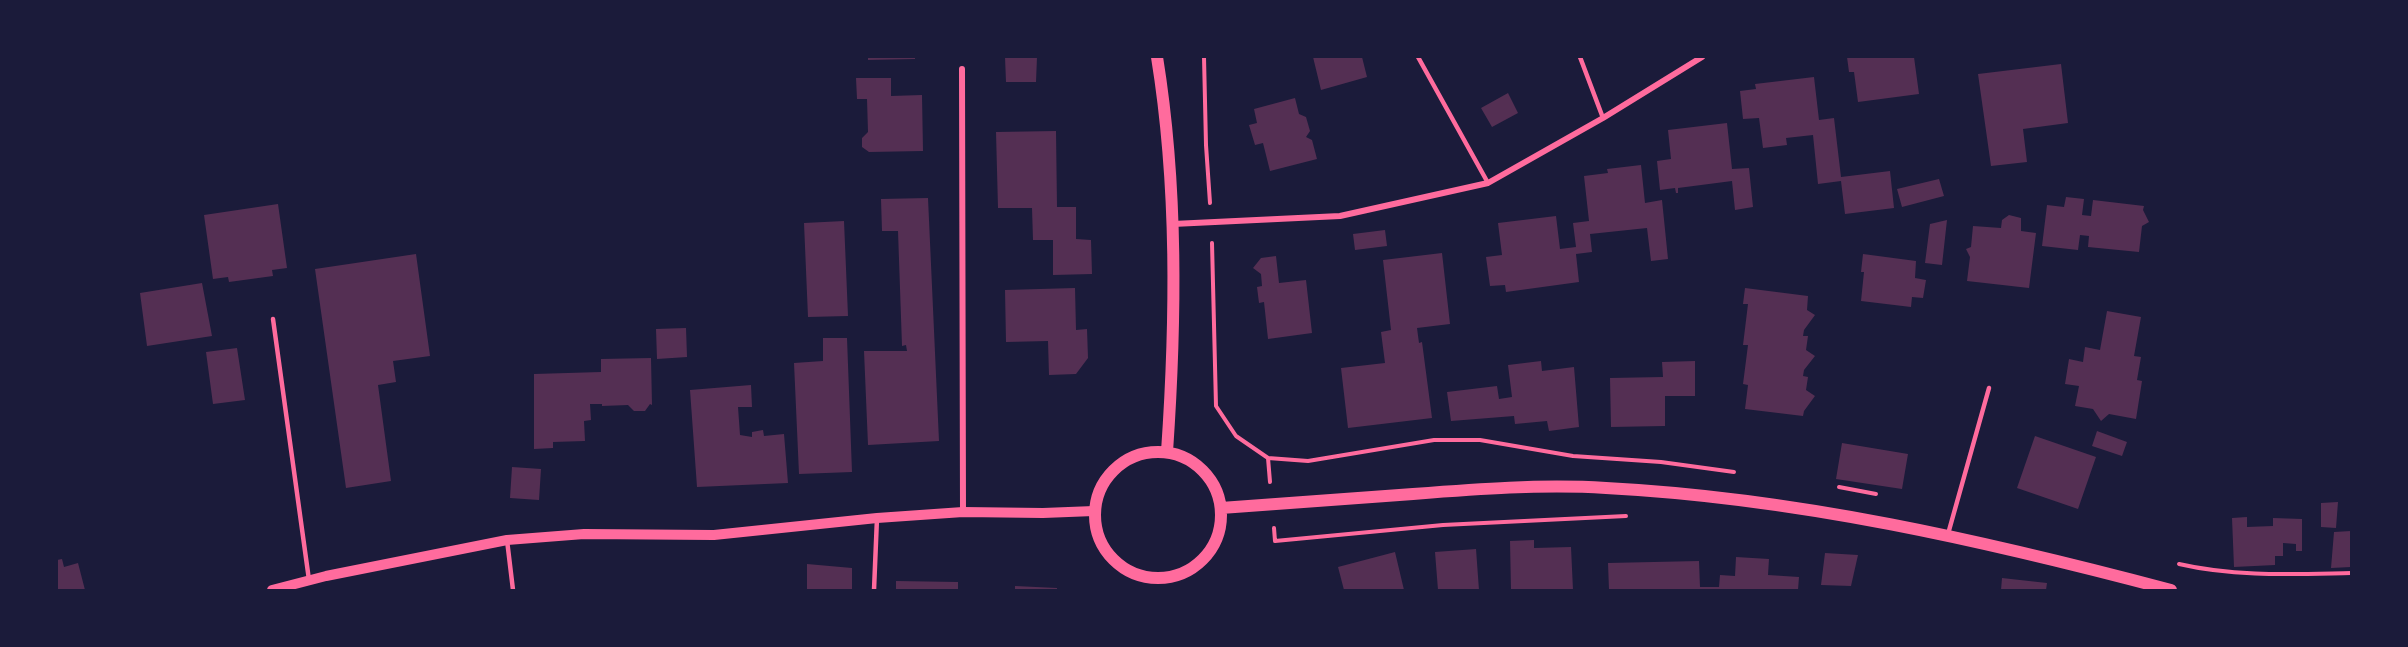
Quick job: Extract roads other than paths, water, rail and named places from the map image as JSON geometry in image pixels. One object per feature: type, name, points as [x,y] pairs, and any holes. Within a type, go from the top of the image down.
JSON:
[{"type":"main road","points":[[1157,57],[1164,110],[1173,224],[1167,452]]},
{"type":"main road","points":[[1167,452],[1185,458],[1201,469],[1214,484],[1221,508],[1222,521],[1217,540],[1207,556],[1193,569],[1176,577],[1147,584],[1124,568],[1104,549],[1096,531],[1094,511],[1099,491],[1110,474],[1126,460],[1146,453],[1167,452]]},
{"type":"main road","points":[[1221,508],[1484,489],[1604,488],[1708,496],[1826,513],[1947,536],[2171,590]]},
{"type":"street","points":[[1173,224],[1340,216],[1488,183],[1602,118],[1702,57]]},
{"type":"street","points":[[962,69],[963,512]]},
{"type":"street","points":[[273,590],[309,580],[507,540],[584,534],[714,535],[877,518],[963,512],[1094,511]]},
{"type":"lane","points":[[1418,57],[1488,183]]},
{"type":"lane","points":[[1580,57],[1602,118]]},
{"type":"lane","points":[[273,319],[309,580]]},
{"type":"lane","points":[[1947,536],[1989,388]]},
{"type":"lane","points":[[874,590],[877,518]]},
{"type":"lane","points":[[507,540],[513,590]]}]
